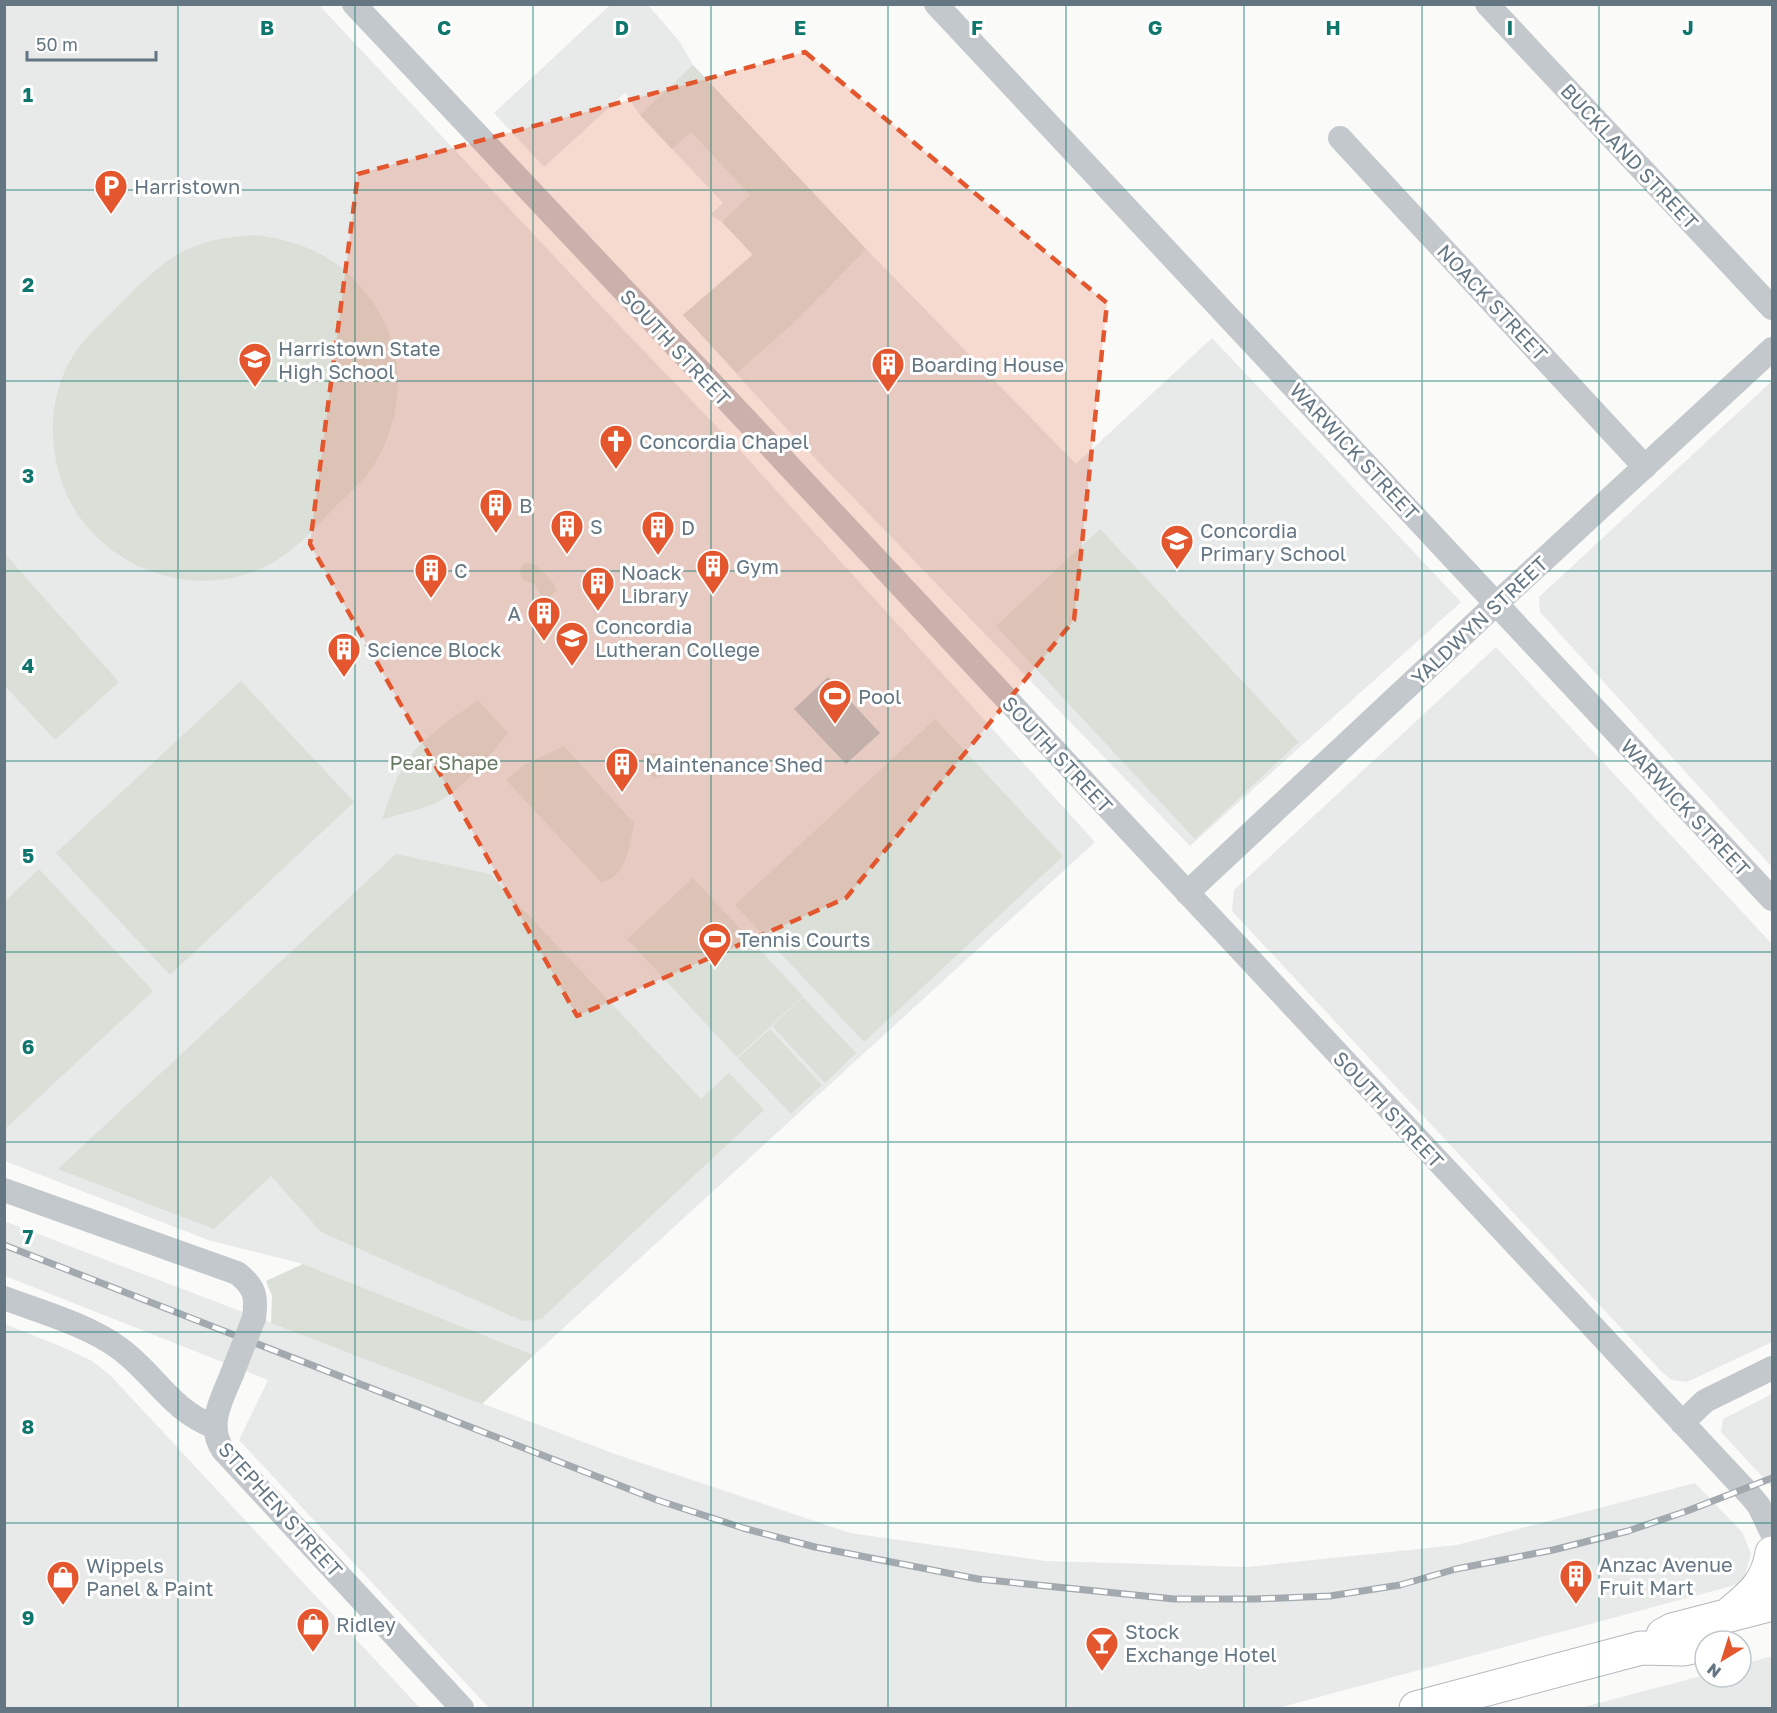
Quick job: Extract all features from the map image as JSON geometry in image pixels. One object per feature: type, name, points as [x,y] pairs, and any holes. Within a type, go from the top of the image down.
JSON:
[{"type":"highway","points":[[1722,1628],[1759,1587],[1767,1575],[1773,1553]]},
{"type":"highway","points":[[1722,1628],[1773,1604]]},
{"type":"highway","points":[[1416,1708],[1641,1648],[1672,1630],[1773,1627]]},
{"type":"highway","points":[[1641,1648],[1684,1649],[1693,1647]]},
{"type":"street","name":"WARWICK STREET","points":[[936,4],[1773,899]]},
{"type":"street","name":"BUCKLAND STREET","points":[[1487,4],[1773,308]]},
{"type":"street","name":"SOUTH STREET","points":[[360,7],[1682,1423],[1766,1510],[1773,1533]]},
{"type":"street","name":"NOACK STREET","points":[[1340,138],[1645,466]]},
{"type":"street","name":"YALDWYN STREET","points":[[1187,892],[1773,349]]},
{"type":"street","name":"STEPHEN STREET","points":[[4,1190],[237,1273],[246,1280],[253,1290],[256,1302],[254,1318],[218,1409],[215,1427],[218,1443],[462,1708]]},
{"type":"street","points":[[4,1298],[104,1337],[122,1350],[184,1411],[199,1421],[215,1427]]},
{"type":"street","points":[[1682,1423],[1705,1401],[1773,1368]]},
{"type":"highlighted area","points":[[805,52],[1107,303],[1074,620],[846,898],[577,1016],[310,544],[358,174]]},
{"type":"shaded area","name":"Concordia Lutheran College","points":[[4,5],[319,5],[597,302],[744,455],[1095,842],[534,1355],[303,1264],[208,1240],[5,1161]]},
{"type":"shaded area","name":"Concordia Primary School","points":[[610,5],[648,5],[680,42],[693,65],[866,249],[1076,464],[1212,338],[1461,602],[1190,846],[785,427],[683,315],[753,254],[722,222],[710,215],[723,203],[640,115],[625,93],[544,167],[494,113]]},
{"type":"shaded area","points":[[1772,381],[1772,867],[1540,612],[1539,597]]},
{"type":"shaded area","points":[[1496,647],[1772,944],[1772,1342],[1687,1382],[1672,1380],[1662,1372],[1232,911],[1234,890]]},
{"type":"shaded area","points":[[828,677],[880,733],[846,764],[794,709]]},
{"type":"shaded area","points":[[4,1221],[615,1454],[850,1533],[1046,1561],[1247,1567],[1457,1545],[1695,1483],[1743,1533],[1751,1554],[1743,1583],[1278,1708],[489,1708],[239,1440],[268,1380],[5,1276]]},
{"type":"shaded area","points":[[5,1324],[92,1361],[110,1375],[420,1708],[5,1708]]},
{"type":"shaded area","points":[[1772,1394],[1772,1487],[1721,1432],[1723,1419]]},
{"type":"shaded area","points":[[1772,1656],[1772,1708],[1580,1708],[1693,1678],[1693,1689],[1753,1689],[1753,1662]]},
{"type":"green space","points":[[693,65],[866,249],[800,317],[737,373],[683,315],[753,255],[722,222],[750,195],[691,132],[672,149],[640,115]]},
{"type":"green space","points":[[255,235],[290,242],[319,253],[345,271],[369,297],[382,317],[391,338],[396,359],[398,382],[391,426],[383,448],[368,474],[308,536],[280,558],[255,571],[229,578],[202,581],[175,578],[149,570],[124,558],[102,542],[83,522],[61,481],[56,458],[53,434],[54,411],[59,388],[67,366],[84,341],[163,264],[178,254],[211,241]]},
{"type":"green space","points":[[1100,529],[1299,742],[1195,839],[996,626]]},
{"type":"green space","points":[[5,554],[119,682],[55,740],[5,686]]},
{"type":"green space","points":[[525,562],[535,564],[552,581],[557,590],[550,597],[541,595],[535,585],[522,579],[520,570]]},
{"type":"green space","points":[[241,681],[354,802],[170,975],[56,853]]},
{"type":"green space","name":"Pear Shape","points":[[478,700],[508,733],[476,770],[449,795],[425,807],[382,819],[398,777],[412,754],[438,729]]},
{"type":"green space","points":[[935,719],[1063,856],[864,1042],[735,905]]},
{"type":"green space","points":[[564,746],[634,823],[629,850],[622,867],[610,879],[601,882],[506,780],[524,765]]},
{"type":"green space","points":[[656,753],[661,754],[667,760],[667,770],[661,776],[656,777],[651,776],[645,770],[644,765],[645,760],[651,754]]},
{"type":"green space","points":[[396,854],[490,874],[701,1099],[729,1073],[764,1110],[542,1318],[536,1320],[523,1321],[321,1232],[271,1176],[214,1229],[58,1169]]},
{"type":"green space","points":[[39,869],[153,991],[5,1129],[5,901]]},
{"type":"green space","name":"Tennis Courts","points":[[693,878],[803,996],[737,1057],[627,939]]},
{"type":"green space","points":[[803,997],[856,1053],[825,1083],[772,1026]]},
{"type":"green space","points":[[770,1029],[822,1085],[791,1114],[738,1058]]},
{"type":"green space","points":[[303,1264],[534,1355],[482,1404],[271,1323],[272,1296],[266,1281]]},
{"type":"railway","points":[[4,1245],[657,1500],[743,1528],[815,1547],[978,1579],[1174,1599],[1330,1596],[1400,1585],[1456,1569],[1553,1550],[1628,1531],[1772,1478]]},
{"type":"place","name":"Harristown","points":[[111,215]]},
{"type":"place","name":"Harristown State High School","points":[[255,388]]},
{"type":"place","name":"Boarding House","points":[[888,393]]},
{"type":"place","name":"Concordia Chapel","points":[[616,470]]},
{"type":"place","name":"B","points":[[496,534]]},
{"type":"place","name":"S","points":[[567,555]]},
{"type":"place","name":"D","points":[[658,556]]},
{"type":"place","name":"Concordia Primary School","points":[[1177,570]]},
{"type":"place","name":"Gym","points":[[713,595]]},
{"type":"place","name":"C","points":[[431,599]]},
{"type":"place","name":"Noack Library","points":[[598,612]]},
{"type":"place","name":"A","points":[[544,642]]},
{"type":"place","name":"Concordia Lutheran College","points":[[572,667]]},
{"type":"place","name":"Science Block","points":[[344,678]]},
{"type":"place","name":"Pool","points":[[835,725]]},
{"type":"place","name":"Maintenance Shed","points":[[622,793]]},
{"type":"place","name":"Tennis Courts","points":[[715,968]]},
{"type":"place","name":"Anzac Avenue Fruit Mart","points":[[1576,1605]]},
{"type":"place","name":"Wippels Panel & Paint","points":[[63,1606]]},
{"type":"place","name":"Ridley","points":[[313,1653]]},
{"type":"place","name":"Stock Exchange Hotel","points":[[1102,1672]]}]
